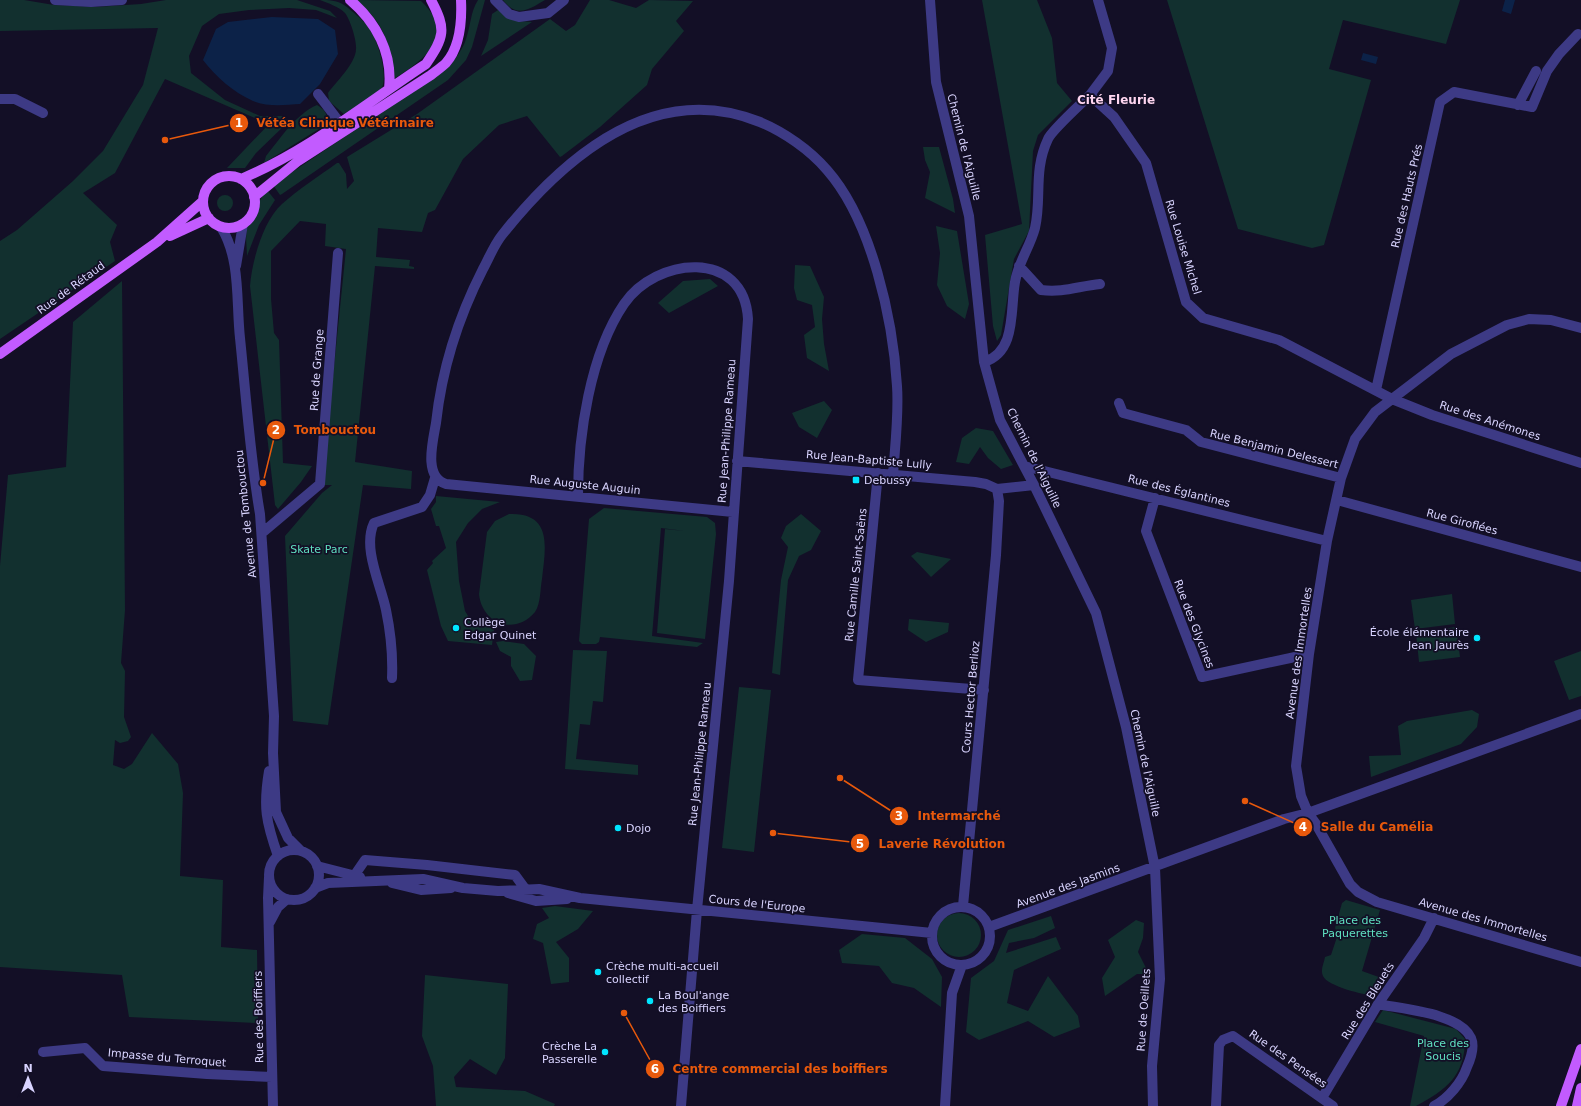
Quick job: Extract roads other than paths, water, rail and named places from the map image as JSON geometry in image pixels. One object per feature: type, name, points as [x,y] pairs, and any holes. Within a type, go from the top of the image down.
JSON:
[{"type":"main road","points":[[350,0],[363,12],[375,27],[388,62],[389,88]]},
{"type":"main road","points":[[241,179],[260,172],[301,150],[426,64],[440,44],[441,24],[431,0]]},
{"type":"main road","points":[[254,197],[298,161],[431,75],[446,62],[456,46],[460,30],[461,0]]},
{"type":"main road","points":[[231,176],[241,179],[252,190],[254,197],[255,206],[252,214],[243,224],[230,228],[221,227],[209,218],[204,210],[202,201],[208,186],[215,180],[231,176]]},
{"type":"main road","name":"Rue de Rétaud","points":[[0,354],[157,242],[202,201]]},
{"type":"main road","name":"Rue de Rétaud","points":[[157,242],[209,218]]},
{"type":"main road","points":[[1561,1106],[1581,1049]]},
{"type":"main road","points":[[1577,1106],[1581,1088]]},
{"type":"street","points":[[55,0],[91,2],[122,0]]},
{"type":"street","points":[[495,0],[509,14],[519,17],[548,13],[564,0]]},
{"type":"street","name":"Chemin de l'Aiguille","points":[[930,0],[936,82],[969,216],[984,362],[1000,420],[1034,485],[1096,613],[1126,727],[1154,868]]},
{"type":"street","points":[[984,362],[1000,354],[1009,334],[1015,281],[1019,266],[1030,245],[1035,227],[1039,165],[1048,137],[1090,95],[1108,70],[1112,48],[1098,0]]},
{"type":"street","name":"Rue des Hauts Prés","points":[[1376,390],[1440,102],[1454,92],[1532,107],[1547,71],[1559,54],[1578,34]]},
{"type":"street","points":[[1518,104],[1536,70]]},
{"type":"street","points":[[318,94],[340,123]]},
{"type":"street","name":"Rue Louise Michel","points":[[1090,95],[1114,117],[1146,163],[1186,302],[1203,318],[1279,340],[1392,399]]},
{"type":"street","points":[[0,99],[16,99],[43,113]]},
{"type":"street","points":[[392,678],[393,647],[386,609],[369,547],[370,530],[374,524],[422,507],[430,495],[436,478],[433,474],[432,463],[439,395],[447,359],[470,295],[501,236],[550,181],[583,153],[615,132],[646,118],[668,112],[695,110],[722,112],[746,117],[768,126],[790,138],[812,155],[827,170],[842,190],[868,245],[889,318],[897,388],[893,474]]},
{"type":"street","name":"Avenue de Tombouctou","points":[[235,272],[243,224]]},
{"type":"street","name":"Avenue de Tombouctou","points":[[221,227],[229,240],[235,272],[239,336],[262,533],[274,716],[273,753],[276,812],[288,838],[301,851]]},
{"type":"street","name":"Rue de Grange","points":[[262,533],[320,484],[338,253]]},
{"type":"street","points":[[1019,266],[1041,290],[1057,292],[1085,285],[1100,284]]},
{"type":"street","name":"Rue Jean-Philippe Rameau","points":[[578,496],[578,469],[583,420],[594,375],[614,320],[632,293],[648,280],[686,267],[713,268],[733,282],[741,292],[747,308],[729,581],[697,910],[681,1106]]},
{"type":"street","name":"Avenue des Immortelles","points":[[1581,328],[1551,320],[1528,319],[1507,325],[1451,354],[1375,412],[1355,439],[1341,478],[1327,541],[1309,654],[1296,766],[1301,796],[1308,813],[1316,824],[1350,884],[1358,892],[1377,902],[1581,962]]},
{"type":"street","name":"Rue des Anémones","points":[[1392,399],[1432,415],[1581,463]]},
{"type":"street","name":"Rue Benjamin Delessert","points":[[1119,403],[1122,413],[1186,430],[1201,442],[1341,478]]},
{"type":"street","name":"Rue Jean-Baptiste Lully","points":[[737,461],[975,482],[986,484],[997,490]]},
{"type":"street","name":"Rue des Églantines","points":[[1024,466],[1327,541]]},
{"type":"street","name":"Rue Camille Saint-Saëns","points":[[878,473],[858,680],[984,690]]},
{"type":"street","name":"Rue Auguste Auguin","points":[[436,478],[446,484],[733,512]]},
{"type":"street","points":[[997,490],[1034,485]]},
{"type":"street","name":"Cours Hector Berlioz","points":[[963,906],[984,690],[999,512],[997,490]]},
{"type":"street","name":"Rue des Glycines","points":[[1155,498],[1146,531],[1202,677],[1309,654]]},
{"type":"street","name":"Rue Giroflées","points":[[1337,500],[1581,567]]},
{"type":"street","name":"Avenue des Jasmins","points":[[989,927],[1154,868],[1284,819],[1308,813],[1581,714]]},
{"type":"street","name":"Avenue de Tombouctou","points":[[273,753],[266,791],[266,810],[270,831],[278,856]]},
{"type":"street","points":[[287,851],[301,851],[310,856],[318,866],[319,878],[315,888],[309,894],[300,899],[288,898],[276,892],[269,878],[271,866],[278,856],[287,851]]},
{"type":"street","points":[[354,876],[365,860],[427,864],[515,876],[526,890]]},
{"type":"street","name":"Cours de l'Europe","points":[[318,866],[354,876],[376,879]]},
{"type":"street","name":"Rue de Oeillets","points":[[1153,1106],[1152,1066],[1160,979],[1154,868]]},
{"type":"street","name":"Rue des Boiffiers","points":[[269,878],[273,1106]]},
{"type":"street","name":"Cours de l'Europe","points":[[315,888],[328,883],[376,879],[423,879],[462,888],[498,891],[539,889],[580,898],[932,933]]},
{"type":"street","name":"Cours de l'Europe","points":[[498,891],[536,901],[580,898]]},
{"type":"street","name":"Rue des Boiffiers","points":[[269,928],[273,914],[281,903],[288,898]]},
{"type":"street","points":[[963,906],[979,912],[989,927],[990,938],[985,952],[979,959],[970,964],[962,965],[947,961],[935,950],[932,933],[936,920],[943,913],[956,907],[963,906]]},
{"type":"street","name":"Rue des Bleuets","points":[[1322,1098],[1378,1004],[1424,938],[1434,918]]},
{"type":"street","points":[[945,1106],[952,993],[962,965]]},
{"type":"street","points":[[1378,1004],[1446,1019],[1462,1027],[1471,1038],[1472,1054],[1465,1074],[1448,1096],[1434,1106]]},
{"type":"street","name":"Rue des Pensées","points":[[1216,1106],[1219,1045],[1223,1040],[1233,1036],[1238,1038],[1333,1106]]},
{"type":"street","name":"Impasse du Terroquet","points":[[43,1052],[85,1048],[103,1066],[207,1074],[272,1077]]},
{"type":"water","points":[[1505,0],[1515,0],[1511,14],[1502,11]]},
{"type":"water","points":[[272,17],[318,19],[335,30],[338,54],[320,84],[300,104],[270,105],[253,101],[225,84],[203,60],[216,29],[228,22]]},
{"type":"water","points":[[1363,53],[1378,57],[1376,64],[1361,60]]},
{"type":"place","name":"Vétéa Clinique Vétérinaire","points":[[165,140]]},
{"type":"place","name":"Debussy","points":[[856,480]]},
{"type":"place","name":"Tombouctou","points":[[263,483]]},
{"type":"place","name":"Collège Edgar Quinet","points":[[456,628]]},
{"type":"place","name":"École élémentaire Jean Jaurès","points":[[1477,638]]},
{"type":"place","name":"Intermarché","points":[[840,778]]},
{"type":"place","name":"Salle du Camélia","points":[[1245,801]]},
{"type":"place","name":"Dojo","points":[[618,828]]},
{"type":"place","name":"Laverie Révolution","points":[[773,833]]},
{"type":"place","name":"Crèche multi-accueil collectif","points":[[598,972]]},
{"type":"place","name":"La Boul'ange des Boiffiers","points":[[650,1001]]},
{"type":"place","name":"Centre commercial des boiffiers","points":[[624,1013]]},
{"type":"place","name":"Crèche La Passerelle","points":[[605,1052]]},
{"type":"district","name":"Cité Fleurie","points":[[1116,100]]},
{"type":"park label","name":"Skate Parc","points":[[319,549]]},
{"type":"park label","name":"Place des Paquerettes","points":[[1355,926]]},
{"type":"park label","name":"Place des Soucis","points":[[1443,1049]]}]
